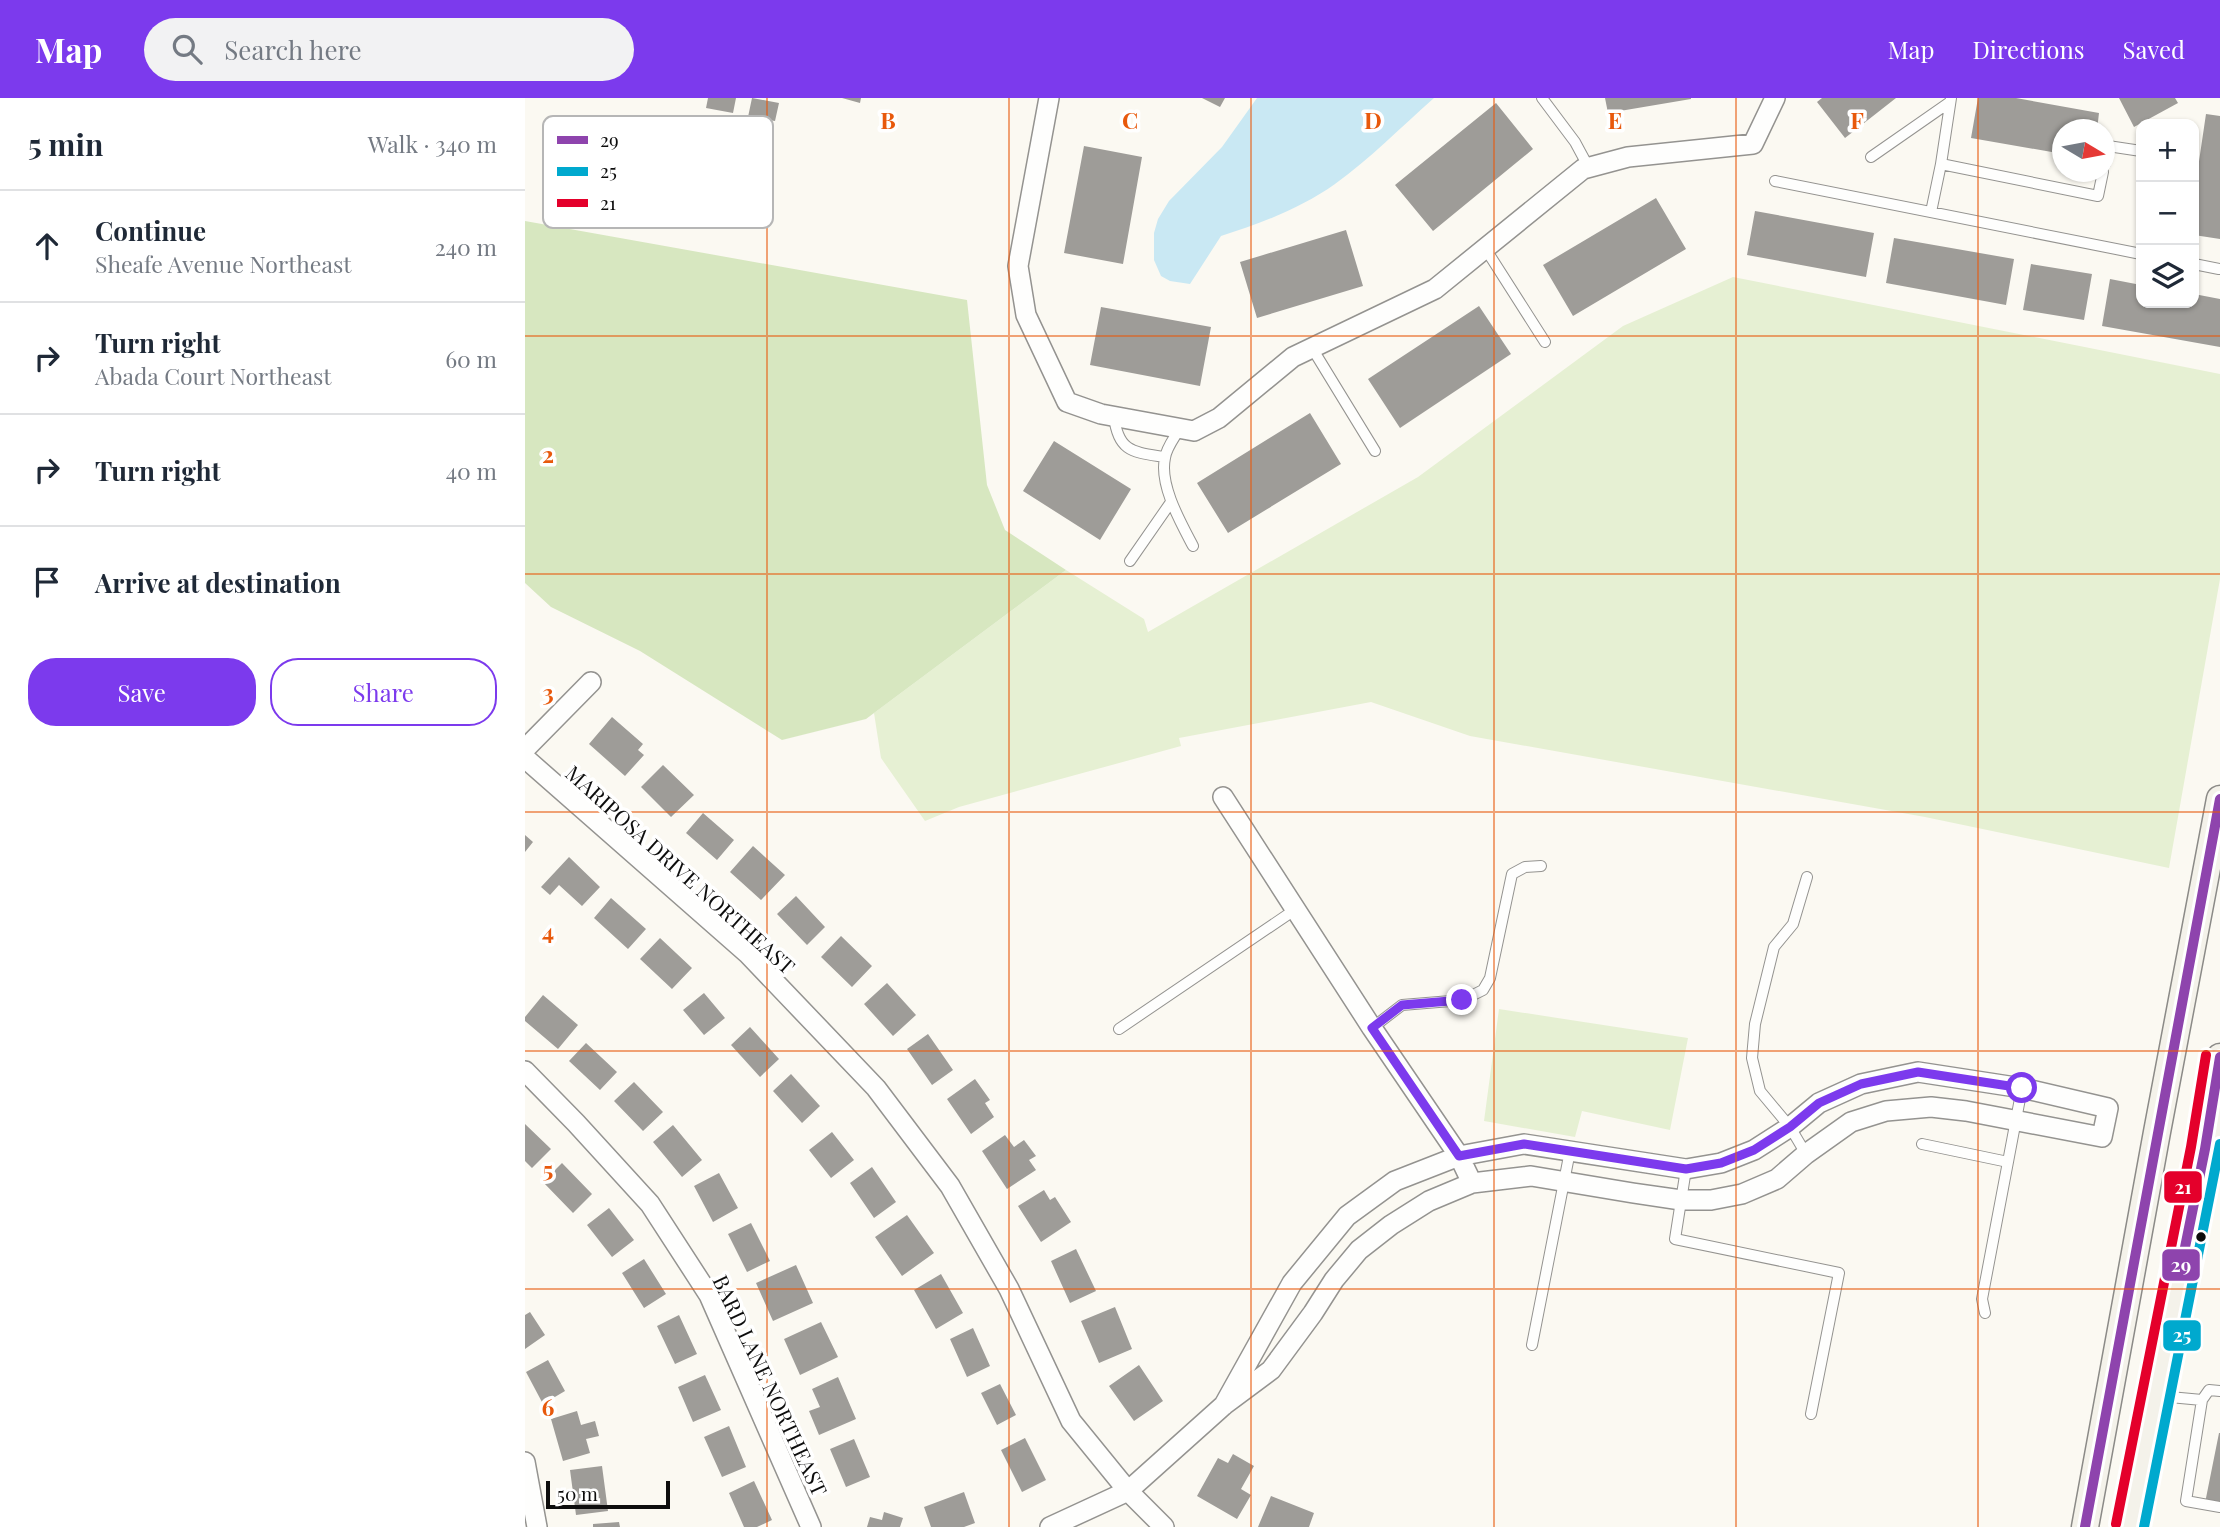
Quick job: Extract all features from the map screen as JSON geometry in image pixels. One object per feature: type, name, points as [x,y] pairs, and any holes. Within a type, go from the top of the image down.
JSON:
[{"type":"main road","points":[[2085,1527],[2220,799]]},
{"type":"main road","points":[[2130,1527],[2156,1396],[2212,1151],[2220,1057]]},
{"type":"street","points":[[1049,98],[1018,267],[1026,315],[1067,402],[1114,416],[1194,430],[1219,418],[1293,357],[1434,289],[1583,169],[1628,157],[1753,144],[1775,98]]},
{"type":"street","points":[[525,749],[591,682]]},
{"type":"street","name":"MARIPOSA DRIVE NORTHEAST","points":[[525,758],[747,953],[876,1088],[950,1186],[1009,1289],[1071,1420],[1128,1491],[1164,1527]]},
{"type":"street","points":[[1223,797],[1372,1028],[1459,1156],[1472,1183]]},
{"type":"street","name":"BARD LANE NORTHEAST","points":[[525,1071],[650,1204],[709,1295],[811,1527]]},
{"type":"street","points":[[1050,1527],[1128,1491],[1224,1405],[1271,1370],[1334,1280],[1359,1250],[1429,1200],[1472,1183],[1531,1176],[1681,1200],[1711,1199],[1742,1194],[1777,1179],[1806,1154],[1851,1122],[1886,1111],[1931,1107],[1966,1111],[2102,1137],[2108,1108],[2022,1088],[1918,1072],[1861,1084],[1819,1103],[1790,1127],[1754,1150],[1721,1163],[1686,1169],[1524,1144],[1459,1156],[1395,1181],[1347,1216],[1292,1283],[1224,1405]]},
{"type":"street","points":[[525,1462],[537,1527]]},
{"type":"lane","points":[[1542,98],[1575,142],[1589,168]]},
{"type":"lane","points":[[1871,157],[1951,100]]},
{"type":"lane","points":[[1931,212],[1951,100]]},
{"type":"lane","points":[[2115,147],[2136,150]]},
{"type":"lane","points":[[1941,164],[2098,195],[2101,182]]},
{"type":"lane","points":[[1775,181],[2136,253]]},
{"type":"lane","points":[[1485,248],[1545,342]]},
{"type":"lane","points":[[2199,265],[2219,269]]},
{"type":"lane","points":[[1312,348],[1375,451]]},
{"type":"lane","points":[[1114,416],[1119,440],[1126,447],[1164,457]]},
{"type":"lane","points":[[1180,428],[1164,457],[1171,502],[1193,546]]},
{"type":"lane","points":[[1130,561],[1171,502]]},
{"type":"lane","points":[[1372,1028],[1402,1005],[1462,1000],[1483,990],[1490,978],[1512,874],[1525,867],[1541,866]]},
{"type":"lane","points":[[1806,1154],[1790,1127],[1759,1091],[1752,1058],[1755,1024],[1774,947],[1793,924],[1807,877]]},
{"type":"lane","points":[[1119,1029],[1296,909]]},
{"type":"lane","points":[[1985,1313],[1982,1299],[2022,1088]]},
{"type":"lane","points":[[1921,1144],[2008,1162]]},
{"type":"lane","points":[[1532,1345],[1570,1151]]},
{"type":"lane","points":[[1686,1169],[1675,1239],[1839,1273],[1811,1414]]},
{"type":"lane","points":[[2220,1391],[2209,1390],[2202,1400],[2186,1501],[2220,1507]]},
{"type":"lane","points":[[2156,1396],[2202,1400]]},
{"type":"green space","points":[[525,221],[543,224],[543,228],[564,228],[967,300],[987,485],[1005,530],[1066,570],[866,719],[782,740],[640,651],[551,607],[525,583]]},
{"type":"green space","points":[[1733,277],[2220,374],[2220,579],[2169,868],[1925,817],[1470,736],[1371,702],[1179,738],[1181,746],[959,807],[925,821],[881,758],[874,713],[1066,570],[1144,619],[1148,632],[1418,477],[1623,326]]},
{"type":"green space","points":[[1499,1009],[1688,1038],[1670,1130],[1582,1111],[1575,1137],[1484,1121]]},
{"type":"water","points":[[1257,98],[1434,98],[1335,184],[1280,214],[1221,236],[1190,284],[1170,281],[1161,276],[1154,260],[1154,233],[1158,219],[1169,201],[1222,147]]},
{"type":"building","points":[[708,98],[736,98],[733,113],[706,108]]},
{"type":"building","points":[[752,98],[779,103],[775,121],[773,116],[748,116]]},
{"type":"building","points":[[842,98],[861,98],[860,103]]},
{"type":"building","points":[[1202,98],[1225,98],[1220,107]]},
{"type":"building","points":[[1605,98],[1691,98],[1691,99],[1608,113]]},
{"type":"building","points":[[1822,98],[1896,98],[1845,138],[1817,102]]},
{"type":"building","points":[[1978,98],[2016,98],[2099,113],[2098,119],[2052,119],[2052,152],[1971,138]]},
{"type":"building","points":[[2119,98],[2175,98],[2178,103],[2149,119],[2136,119],[2134,127]]},
{"type":"building","points":[[1496,103],[1533,149],[1433,231],[1395,185]]},
{"type":"building","points":[[2206,114],[2220,116],[2220,239],[2199,236],[2199,161]]},
{"type":"building","points":[[1084,146],[1142,157],[1123,264],[1064,253]]},
{"type":"building","points":[[1656,198],[1686,249],[1573,316],[1543,265]]},
{"type":"building","points":[[1755,211],[1874,233],[1866,277],[1747,255]]},
{"type":"building","points":[[1346,230],[1363,286],[1257,318],[1240,262]]},
{"type":"building","points":[[1894,238],[2014,259],[2006,305],[1886,283]]},
{"type":"building","points":[[2031,264],[2092,274],[2084,320],[2023,310]]},
{"type":"building","points":[[2110,279],[2136,284],[2136,308],[2199,308],[2199,295],[2220,299],[2220,347],[2102,326]]},
{"type":"building","points":[[1479,306],[1511,354],[1400,428],[1368,379]]},
{"type":"building","points":[[1101,307],[1211,327],[1200,386],[1090,365]]},
{"type":"building","points":[[1310,413],[1341,464],[1228,533],[1197,483]]},
{"type":"building","points":[[1054,441],[1131,489],[1100,540],[1023,491]]},
{"type":"building","points":[[612,717],[643,744],[638,750],[644,755],[625,776],[589,744]]},
{"type":"building","points":[[663,765],[694,795],[671,817],[641,787]]},
{"type":"building","points":[[703,813],[734,840],[717,860],[686,833]]},
{"type":"building","points":[[525,835],[533,842],[525,852]]},
{"type":"building","points":[[753,846],[785,875],[761,900],[730,872]]},
{"type":"building","points":[[569,857],[600,887],[582,906],[559,885],[550,895],[541,887]]},
{"type":"building","points":[[796,896],[825,927],[807,945],[777,914]]},
{"type":"building","points":[[611,898],[646,929],[628,949],[594,918]]},
{"type":"building","points":[[841,936],[872,966],[852,987],[821,957]]},
{"type":"building","points":[[660,938],[692,968],[672,989],[640,959]]},
{"type":"building","points":[[887,983],[916,1015],[893,1036],[864,1004]]},
{"type":"building","points":[[704,993],[725,1018],[704,1035],[683,1010]]},
{"type":"building","points":[[543,995],[578,1025],[558,1049],[525,1021],[525,1017]]},
{"type":"building","points":[[750,1027],[779,1059],[760,1077],[731,1045]]},
{"type":"building","points":[[928,1034],[953,1070],[932,1085],[907,1049]]},
{"type":"building","points":[[586,1043],[617,1072],[600,1090],[569,1061]]},
{"type":"building","points":[[791,1074],[820,1106],[802,1123],[773,1091]]},
{"type":"building","points":[[975,1079],[990,1100],[985,1103],[994,1117],[971,1134],[947,1099]]},
{"type":"building","points":[[634,1082],[663,1112],[643,1131],[614,1101]]},
{"type":"building","points":[[525,1124],[551,1149],[532,1168],[525,1161]]},
{"type":"building","points":[[673,1125],[702,1160],[682,1177],[653,1142]]},
{"type":"building","points":[[832,1132],[854,1160],[831,1178],[809,1150]]},
{"type":"building","points":[[1005,1135],[1014,1147],[1024,1140],[1036,1156],[1029,1160],[1036,1170],[1007,1189],[982,1151]]},
{"type":"building","points":[[562,1163],[592,1194],[573,1213],[543,1182]]},
{"type":"building","points":[[872,1167],[896,1202],[874,1218],[850,1183]]},
{"type":"building","points":[[719,1173],[738,1208],[713,1222],[694,1186]]},
{"type":"building","points":[[1044,1190],[1050,1200],[1055,1197],[1071,1222],[1041,1242],[1018,1206]]},
{"type":"building","points":[[609,1208],[634,1240],[612,1257],[587,1225]]},
{"type":"building","points":[[907,1215],[934,1253],[902,1276],[875,1237]]},
{"type":"building","points":[[751,1223],[770,1261],[747,1272],[728,1234]]},
{"type":"building","points":[[1076,1249],[1096,1291],[1070,1303],[1051,1261]]},
{"type":"building","points":[[644,1259],[666,1294],[644,1308],[622,1273]]},
{"type":"building","points":[[796,1265],[813,1303],[773,1321],[756,1283]]},
{"type":"building","points":[[941,1274],[963,1313],[936,1329],[914,1290]]},
{"type":"building","points":[[1115,1307],[1132,1349],[1099,1363],[1081,1321]]},
{"type":"building","points":[[530,1312],[545,1335],[525,1349],[525,1315]]},
{"type":"building","points":[[679,1315],[697,1354],[675,1364],[657,1326]]},
{"type":"building","points":[[821,1322],[838,1357],[800,1375],[784,1339]]},
{"type":"building","points":[[973,1328],[990,1366],[967,1377],[950,1339]]},
{"type":"building","points":[[548,1360],[565,1391],[543,1404],[526,1372]]},
{"type":"building","points":[[1139,1365],[1163,1401],[1134,1421],[1109,1386]]},
{"type":"building","points":[[705,1375],[721,1410],[693,1422],[678,1387]]},
{"type":"building","points":[[838,1377],[856,1419],[819,1435],[809,1411],[820,1407],[812,1389]]},
{"type":"building","points":[[1000,1384],[1016,1415],[997,1425],[981,1393]]},
{"type":"building","points":[[577,1411],[581,1425],[595,1421],[599,1436],[586,1439],[590,1453],[563,1461],[551,1419]]},
{"type":"building","points":[[729,1426],[746,1467],[722,1477],[704,1437]]},
{"type":"building","points":[[2220,1433],[2220,1506],[2205,1503]]},
{"type":"building","points":[[1025,1438],[1046,1480],[1022,1492],[1001,1450]]},
{"type":"building","points":[[854,1439],[870,1477],[846,1487],[830,1449]]},
{"type":"building","points":[[1233,1454],[1254,1466],[1241,1489],[1251,1495],[1237,1519],[1197,1496],[1218,1458],[1228,1463]]},
{"type":"building","points":[[602,1466],[608,1511],[576,1515],[570,1470]]},
{"type":"building","points":[[754,1481],[772,1520],[757,1527],[744,1527],[729,1493]]},
{"type":"building","points":[[964,1492],[975,1523],[964,1527],[931,1527],[924,1507]]},
{"type":"building","points":[[1271,1496],[1314,1513],[1309,1527],[1258,1527]]},
{"type":"building","points":[[884,1512],[903,1518],[900,1527],[867,1527],[870,1517],[882,1520]]},
{"type":"building","points":[[619,1522],[620,1527],[593,1527],[593,1524]]},
{"type":"transit line","name":"29","points":[[2085,1527],[2220,799]]},
{"type":"transit line","name":"21","points":[[2116,1524],[2191,1147],[2206,1055]]},
{"type":"transit line","name":"29","points":[[2181,1267],[2220,1057]]},
{"type":"transit line","name":"25","points":[[2144,1527],[2220,1144]]},
{"type":"route","points":[[1462,1000],[1402,1005],[1372,1028],[1459,1156],[1524,1144],[1686,1169],[1721,1163],[1754,1150],[1790,1127],[1819,1103],[1861,1084],[1918,1072],[2022,1088]]}]
